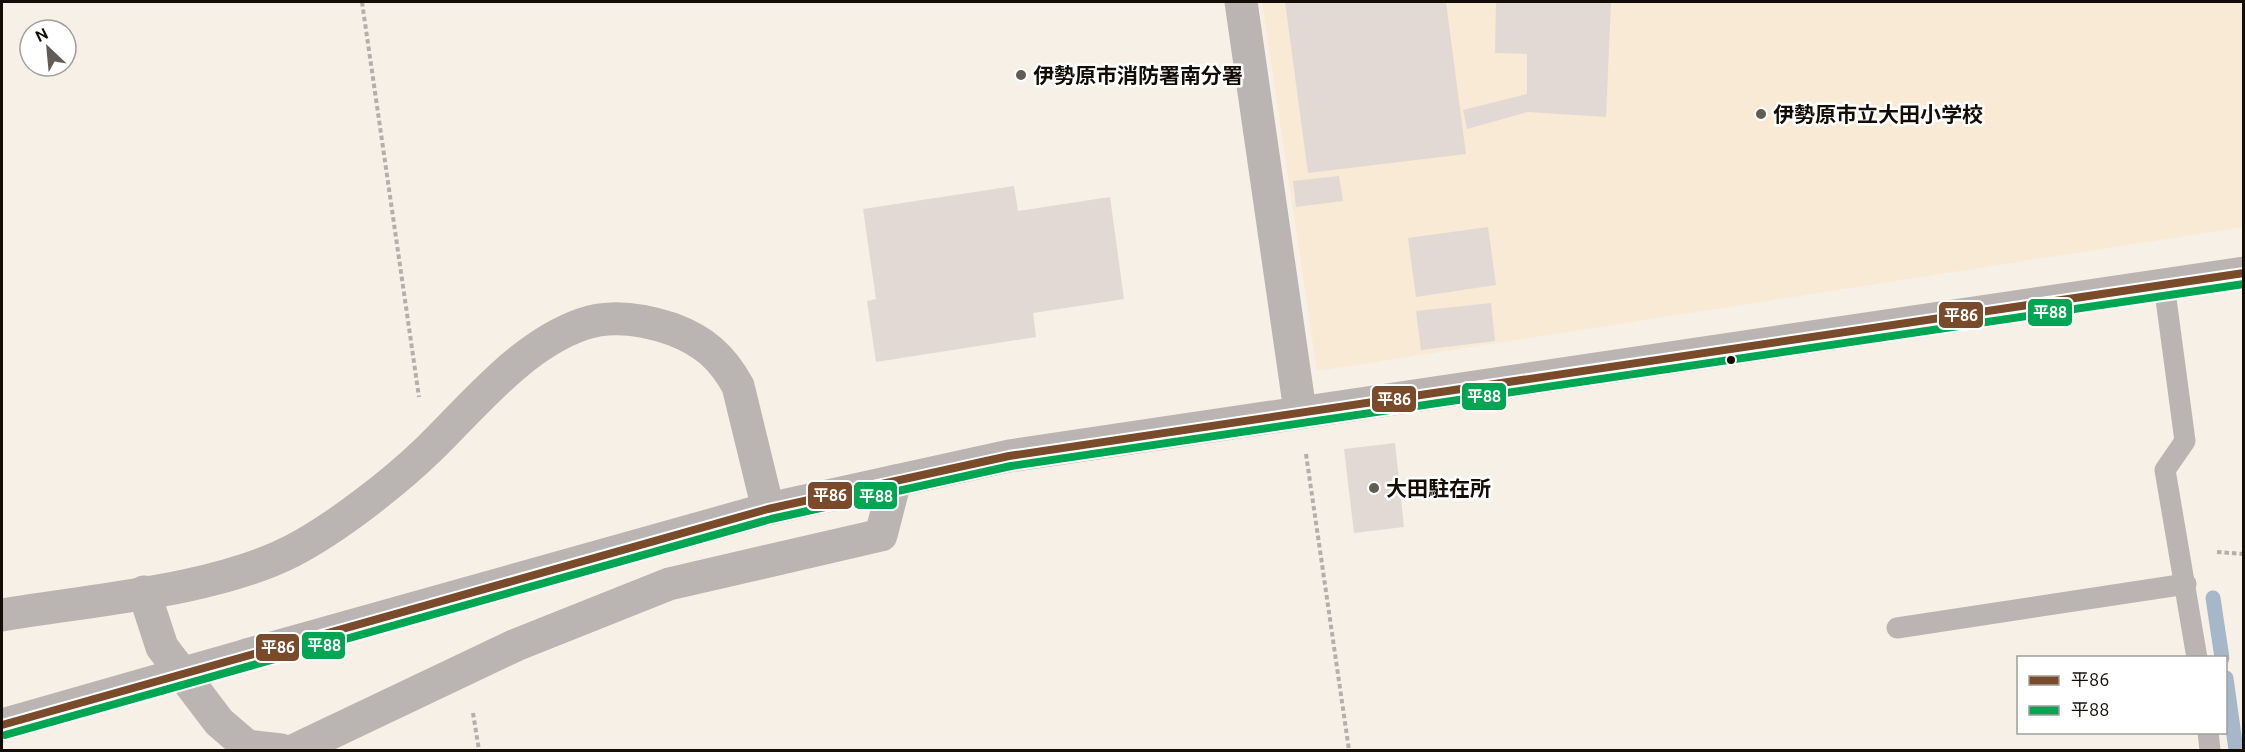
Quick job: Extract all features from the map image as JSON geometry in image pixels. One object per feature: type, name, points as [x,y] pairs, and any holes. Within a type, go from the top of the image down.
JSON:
[{"type":"street","points":[[1241,2],[1300,411]]},
{"type":"street","points":[[2,725],[768,509],[1009,456],[1300,411],[2244,273]]},
{"type":"street","points":[[2,615],[144,592],[236,572],[293,551],[367,500],[427,451],[533,351],[583,324],[599,320],[658,324],[698,339],[714,350],[728,368],[745,407],[768,509]]},
{"type":"street","points":[[296,750],[516,645],[669,584],[881,535],[896,481]]},
{"type":"street","points":[[144,592],[162,647],[219,722],[247,746],[281,750]]},
{"type":"lane","points":[[2164,284],[2185,441],[2165,470],[2197,656]]},
{"type":"lane","points":[[1897,628],[2186,584]]},
{"type":"lane","points":[[2208,734],[2210,750]]},
{"type":"path","points":[[362,2],[427,451]]},
{"type":"path","points":[[1300,411],[1349,750]]},
{"type":"shaded area","name":"伊勢原市立大田小学校","points":[[1262,2],[2243,2],[2243,227],[1317,371]]},
{"type":"building","points":[[1285,2],[1446,2],[1466,154],[1308,173]]},
{"type":"building","points":[[1496,2],[1611,2],[1606,117],[1528,112],[1467,129],[1463,110],[1527,94],[1527,54],[1495,53]]},
{"type":"building","points":[[1339,176],[1343,201],[1296,207],[1293,181]]},
{"type":"building","points":[[1014,186],[1018,211],[1110,197],[1124,299],[1033,313],[1036,337],[876,362],[867,301],[876,299],[863,209]]},
{"type":"building","points":[[1488,227],[1496,285],[1416,297],[1408,238]]},
{"type":"building","points":[[1491,303],[1495,341],[1421,350],[1416,311]]},
{"type":"building","name":"大田駐在所","points":[[1395,443],[1404,527],[1354,533],[1344,449]]},
{"type":"waterway","points":[[2213,598],[2222,656]]},
{"type":"waterway","points":[[2227,685],[2236,750]]},
{"type":"transit line","name":"平86","points":[[2,725],[768,509],[1009,456],[2244,273]]},
{"type":"transit line","name":"平88","points":[[5,735],[771,519],[1011,466],[2244,284]]},
{"type":"place","name":"伊勢原市消防署南分署","points":[[1021,75]]},
{"type":"place","name":"伊勢原市立大田小学校","points":[[1761,114]]},
{"type":"place","name":"大田駐在所","points":[[1374,488]]}]
